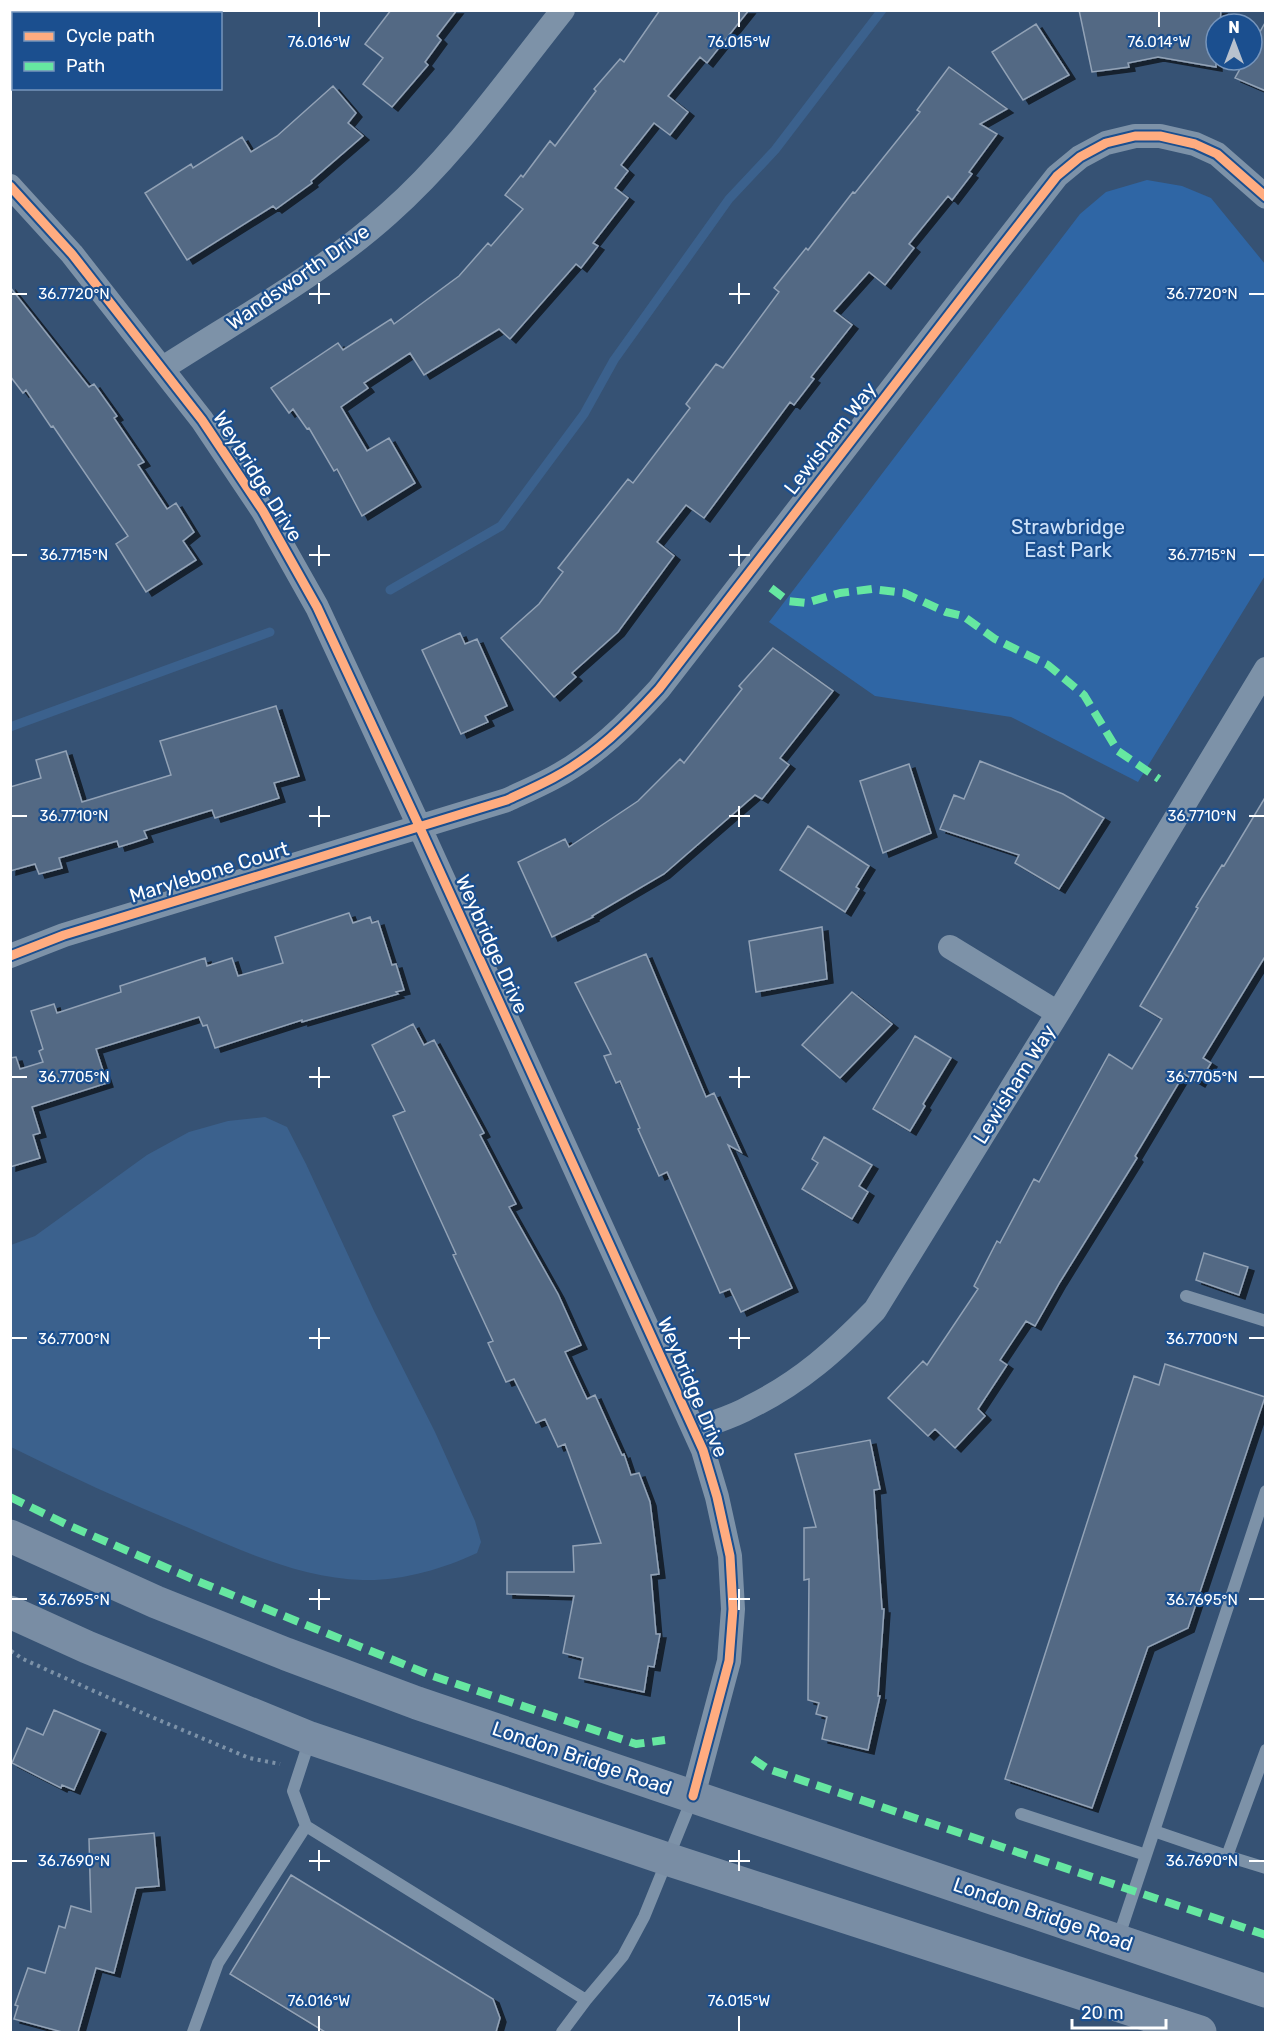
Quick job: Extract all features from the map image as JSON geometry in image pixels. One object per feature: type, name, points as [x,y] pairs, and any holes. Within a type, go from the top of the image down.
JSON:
[{"type":"main road","name":"London Bridge Road","points":[[10,1536],[156,1602],[417,1703],[1266,1991]]},
{"type":"main road","points":[[10,1612],[306,1753],[667,1860],[1200,2032]]},
{"type":"street","name":"Wandsworth Drive","points":[[163,368],[328,262],[388,214],[443,161],[563,10]]},
{"type":"street","name":"Lewisham Way","points":[[420,828],[507,800],[555,777],[599,748],[631,720],[660,689],[1057,176],[1080,157],[1106,143],[1136,136],[1160,136],[1195,144],[1216,154],[1266,197]]},
{"type":"street","name":"Weybridge Drive","points":[[10,186],[72,254],[202,420],[263,511],[317,607],[703,1450],[717,1497],[730,1556],[733,1609],[729,1660],[693,1796]]},
{"type":"street","name":"Lewisham Way","points":[[694,1430],[749,1408],[795,1382],[838,1348],[874,1310],[1058,1013],[1266,669]]},
{"type":"street","name":"Marylebone Court","points":[[10,956],[64,935],[420,828]]},
{"type":"street","points":[[950,947],[1058,1013]]},
{"type":"lane","points":[[1186,1296],[1266,1321]]},
{"type":"lane","points":[[1118,1939],[1266,1491]]},
{"type":"lane","points":[[1227,1856],[1266,1750]]},
{"type":"lane","points":[[306,1753],[293,1791],[306,1826],[586,2000]]},
{"type":"lane","points":[[562,2032],[623,1956],[644,1917],[693,1796]]},
{"type":"lane","points":[[1021,1814],[1146,1855]]},
{"type":"lane","points":[[193,2032],[218,1963],[306,1826]]},
{"type":"lane","points":[[1154,1831],[1266,1868]]},
{"type":"path","points":[[10,1650],[23,1659],[249,1758],[306,1753]]},
{"type":"green space","name":"Strawbridge East Park","points":[[1147,180],[1182,186],[1211,198],[1265,264],[1266,574],[1138,782],[1011,717],[875,696],[769,622],[1080,214],[1106,192]]},
{"type":"shaded area","points":[[265,1117],[287,1127],[306,1164],[374,1311],[435,1432],[475,1521],[481,1542],[477,1553],[436,1569],[377,1580],[340,1578],[296,1569],[231,1546],[144,1509],[11,1447],[11,1245],[35,1236],[147,1155],[189,1132],[228,1121]]},
{"type":"building","points":[[391,10],[457,10],[437,36],[441,40],[425,62],[428,65],[392,107],[363,84],[383,58],[365,44]]},
{"type":"building","points":[[660,10],[749,10],[707,63],[700,57],[668,96],[688,112],[670,135],[654,123],[621,165],[628,171],[615,188],[628,198],[593,243],[598,246],[581,268],[576,264],[510,339],[499,329],[424,375],[410,353],[364,383],[368,388],[341,407],[367,451],[389,438],[415,483],[362,516],[337,469],[334,471],[309,428],[307,429],[293,409],[289,413],[271,388],[338,343],[343,350],[391,319],[394,324],[459,276],[488,243],[491,246],[523,209],[505,195],[521,175],[523,177],[550,141],[555,146],[596,91],[594,89],[620,59],[624,62]]},
{"type":"building","points":[[1079,10],[1221,10],[1221,12],[1204,12],[1204,65],[1158,57],[1128,63],[1129,67],[1092,72]]},
{"type":"building","points":[[1266,21],[1266,91],[1235,78],[1238,72],[1264,72],[1264,25]]},
{"type":"building","points":[[1036,24],[1069,75],[1023,100],[992,52]]},
{"type":"building","points":[[949,67],[1007,109],[980,124],[997,134],[969,172],[972,174],[952,200],[948,196],[909,244],[914,248],[885,285],[869,272],[834,311],[852,325],[811,377],[814,379],[794,405],[790,402],[704,518],[686,505],[657,542],[674,556],[618,632],[572,673],[576,677],[554,697],[501,638],[539,604],[563,572],[558,568],[628,479],[633,483],[690,408],[686,404],[716,364],[723,368],[779,292],[774,288],[806,248],[808,250],[920,112],[917,110]]},
{"type":"building","points":[[333,86],[356,113],[348,123],[363,136],[311,181],[312,183],[276,209],[273,206],[187,260],[145,193],[191,164],[193,168],[242,137],[251,152],[277,136]]},
{"type":"building","points":[[10,287],[89,387],[94,384],[117,416],[114,418],[144,462],[138,465],[167,509],[176,503],[194,532],[183,541],[196,560],[146,592],[116,544],[128,536],[53,426],[51,427],[26,390],[23,393],[10,376]]},
{"type":"building","points":[[460,633],[465,644],[477,639],[507,706],[485,716],[488,722],[461,734],[422,650]]},
{"type":"building","points":[[773,648],[833,691],[780,758],[789,765],[762,799],[755,795],[664,874],[593,917],[552,937],[518,862],[565,839],[569,847],[638,801],[680,759],[684,763],[742,689],[739,686]]},
{"type":"building","points":[[276,706],[299,776],[274,783],[279,798],[215,818],[212,810],[144,831],[147,838],[132,843],[119,847],[117,841],[59,858],[62,868],[39,874],[35,864],[10,871],[10,787],[41,778],[36,760],[66,751],[82,802],[171,775],[160,741]]},
{"type":"building","points":[[980,761],[1063,794],[1104,818],[1059,889],[1015,863],[1019,855],[940,829],[954,795],[964,799]]},
{"type":"building","points":[[909,764],[931,833],[883,853],[860,781]]},
{"type":"building","points":[[1266,796],[1266,955],[1203,1058],[1211,1063],[1199,1083],[1184,1074],[1135,1156],[1137,1158],[1035,1326],[1026,1321],[1000,1360],[1007,1365],[978,1409],[985,1416],[955,1448],[935,1429],[928,1436],[888,1398],[923,1361],[927,1365],[978,1289],[974,1286],[997,1241],[1000,1243],[1034,1179],[1039,1182],[1109,1054],[1132,1069],[1162,1019],[1140,1006],[1198,908],[1196,907],[1222,865],[1224,866]]},
{"type":"building","points":[[808,826],[869,866],[856,887],[859,889],[845,912],[780,870]]},
{"type":"building","points":[[349,913],[353,923],[370,917],[372,923],[378,921],[392,965],[396,964],[404,990],[396,992],[398,994],[302,1022],[302,1020],[215,1048],[207,1025],[203,1026],[199,1017],[96,1049],[107,1083],[32,1107],[40,1133],[33,1135],[40,1158],[10,1167],[10,1058],[16,1057],[20,1069],[43,1062],[39,1051],[43,1049],[31,1011],[54,1004],[57,1013],[121,992],[120,986],[205,958],[207,966],[232,958],[238,976],[283,963],[275,937]]},
{"type":"building","points":[[822,927],[827,979],[756,992],[749,941]]},
{"type":"building","points":[[646,954],[706,1097],[714,1093],[741,1152],[728,1145],[792,1288],[741,1312],[730,1289],[720,1293],[667,1172],[659,1176],[620,1081],[616,1083],[604,1056],[611,1054],[575,983]]},
{"type":"building","points":[[852,992],[892,1024],[840,1078],[802,1045]]},
{"type":"building","points":[[413,1024],[424,1045],[434,1040],[484,1133],[480,1135],[516,1204],[509,1207],[558,1294],[581,1345],[565,1352],[587,1399],[595,1395],[622,1455],[624,1454],[631,1475],[639,1473],[650,1502],[659,1574],[651,1575],[656,1634],[660,1634],[654,1667],[648,1666],[644,1692],[579,1678],[583,1658],[563,1653],[574,1596],[507,1594],[507,1572],[574,1572],[573,1546],[601,1543],[565,1444],[558,1447],[545,1419],[536,1423],[514,1379],[506,1382],[488,1343],[493,1341],[393,1116],[405,1111],[372,1045]]},
{"type":"building","points":[[915,1036],[951,1058],[923,1104],[925,1106],[910,1131],[873,1109]]},
{"type":"building","points":[[824,1137],[872,1165],[859,1186],[868,1192],[852,1219],[802,1189],[818,1163],[812,1159]]},
{"type":"building","points":[[1204,1253],[1248,1267],[1239,1295],[1196,1280]]},
{"type":"building","points":[[1165,1364],[1265,1397],[1188,1628],[1148,1647],[1092,1808],[1005,1779],[1134,1376],[1159,1385]]},
{"type":"building","points":[[870,1440],[880,1489],[874,1490],[882,1609],[884,1609],[878,1696],[880,1696],[868,1750],[822,1739],[827,1717],[816,1714],[819,1703],[808,1700],[809,1579],[804,1580],[804,1528],[816,1527],[795,1454]]},
{"type":"building","points":[[54,1710],[100,1730],[74,1790],[62,1785],[61,1788],[12,1763],[27,1728],[43,1735]]},
{"type":"building","points":[[154,1833],[159,1886],[136,1888],[114,1973],[96,1968],[78,2032],[62,2032],[14,2019],[18,2006],[15,2005],[28,1968],[45,1973],[59,1926],[65,1928],[71,1906],[91,1912],[89,1839]]},
{"type":"building","points":[[291,1875],[493,1999],[500,2018],[496,2032],[325,2032],[230,1974]]},
{"type":"waterway","points":[[390,590],[501,526],[584,414],[614,360],[729,199],[775,150],[882,10]]},
{"type":"waterway","points":[[10,727],[270,632]]},
{"type":"marked path","points":[[771,588],[788,601],[806,603],[840,593],[872,589],[904,593],[946,612],[963,616],[995,639],[1048,665],[1084,695],[1118,751],[1159,779]]},
{"type":"marked path","points":[[10,1497],[70,1526],[202,1583],[433,1676],[636,1744],[665,1740]]},
{"type":"marked path","points":[[753,1759],[768,1769],[1266,1935]]},
{"type":"cycle path","points":[[10,956],[64,935],[507,800],[553,778],[583,760],[623,726],[659,689],[1057,176],[1080,157],[1106,143],[1135,136],[1160,136],[1195,144],[1217,154],[1266,197]]},
{"type":"cycle path","points":[[10,186],[72,254],[202,420],[263,511],[317,607],[703,1450],[717,1497],[730,1556],[733,1609],[729,1661],[693,1796]]}]
